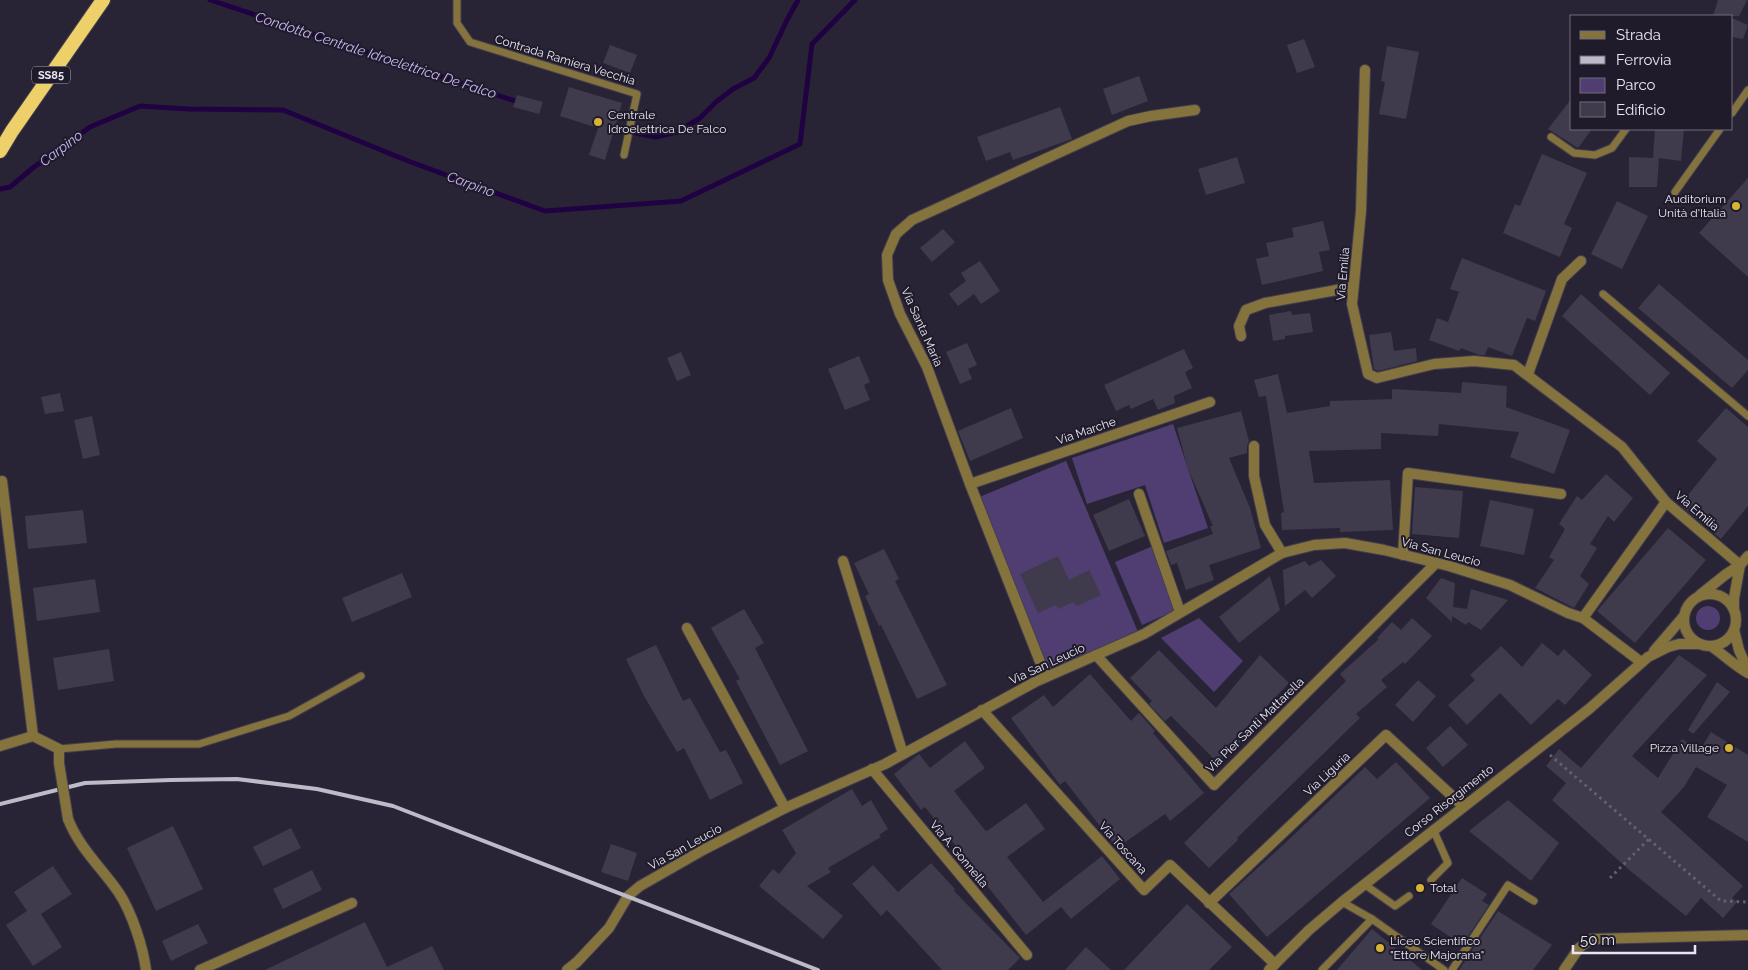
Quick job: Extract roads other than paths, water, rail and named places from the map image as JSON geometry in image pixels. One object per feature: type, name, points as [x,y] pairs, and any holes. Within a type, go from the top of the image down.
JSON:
[{"type":"highway","name":"SS85","points":[[0,152],[12,131],[103,0]]},
{"type":"street","name":"Via Emilia","points":[[1365,70],[1361,211],[1352,304],[1368,374],[1377,378],[1434,364],[1474,361],[1514,365],[1622,447],[1666,502],[1740,565]]},
{"type":"street","name":"Via Santa Maria","points":[[1046,677],[970,484],[927,367],[900,314],[888,280],[887,255],[896,234],[912,220],[1128,121],[1195,110]]},
{"type":"street","points":[[1528,374],[1562,279],[1581,261]]},
{"type":"street","points":[[1241,336],[1239,326],[1246,310],[1265,303],[1353,287]]},
{"type":"street","name":"Via Marche","points":[[970,484],[1210,402]]},
{"type":"street","points":[[1254,446],[1254,476],[1265,525],[1282,553]]},
{"type":"street","points":[[1403,555],[1408,473],[1561,494]]},
{"type":"street","points":[[2,482],[34,736]]},
{"type":"street","points":[[1138,494],[1180,612]]},
{"type":"street","points":[[1584,618],[1666,502]]},
{"type":"street","name":"Via San Leucio","points":[[567,970],[609,928],[628,896],[640,886],[703,850],[785,808],[903,754],[1046,677],[1144,634],[1282,553],[1314,545],[1345,543],[1384,550],[1436,563],[1510,585],[1568,613],[1584,618],[1645,660]]},
{"type":"street","points":[[1748,556],[1740,565],[1691,602],[1684,616],[1684,625],[1687,633],[1693,640],[1705,645],[1731,661],[1737,667],[1748,672]]},
{"type":"street","points":[[843,561],[903,754]]},
{"type":"street","name":"Via Pier Santi Mattarella","points":[[1096,655],[1214,785],[1436,563]]},
{"type":"street","points":[[1740,565],[1734,598],[1736,620],[1734,630],[1739,650],[1748,672]]},
{"type":"street","points":[[1698,597],[1706,594],[1715,594],[1730,602],[1734,610]]},
{"type":"street","name":"Corso Risorgimento","points":[[1272,967],[1310,930],[1364,884],[1588,709],[1645,660],[1684,616]]},
{"type":"street","points":[[687,628],[785,808]]},
{"type":"street","points":[[1705,645],[1725,642],[1734,630]]},
{"type":"street","name":"Corso Risorgimento","points":[[1645,660],[1668,646],[1678,644],[1705,645]]},
{"type":"street","name":"Via Toscana","points":[[982,710],[1144,890],[1170,865],[1272,967]]},
{"type":"street","name":"Via Liguria","points":[[1209,903],[1386,735],[1463,806]]},
{"type":"street","points":[[0,746],[34,736],[59,749],[59,763],[68,819],[82,847],[120,894],[136,929],[146,970]]},
{"type":"street","name":"Via A. Gonnella","points":[[872,769],[1027,955]]},
{"type":"street","points":[[200,970],[352,903]]},
{"type":"street","points":[[1564,970],[1579,948],[1591,939],[1748,935]]},
{"type":"lane","name":"Contrada Ramiera Vecchia","points":[[457,0],[457,23],[470,42],[637,94],[624,155]]},
{"type":"lane","points":[[1733,108],[1748,90]]},
{"type":"lane","points":[[1551,137],[1574,153],[1595,155],[1612,148],[1625,130]]},
{"type":"lane","points":[[1675,192],[1719,130]]},
{"type":"lane","points":[[1603,294],[1748,416]]},
{"type":"lane","points":[[59,749],[116,744],[199,744],[289,716],[361,676]]},
{"type":"lane","points":[[1431,880],[1448,863],[1433,830]]},
{"type":"lane","points":[[1364,884],[1395,906],[1409,896]]},
{"type":"lane","points":[[1452,970],[1508,885],[1534,902]]},
{"type":"lane","points":[[1342,902],[1372,919],[1444,970]]},
{"type":"lane","points":[[1322,970],[1372,919]]},
{"type":"waterway","name":"Condotta Centrale Idroelettrica De Falco","points":[[210,0],[515,101]]},
{"type":"waterway","points":[[635,133],[656,137],[677,132],[700,118],[733,89],[754,78],[769,58],[798,0]]},
{"type":"waterway","name":"Carpino","points":[[0,189],[10,187],[34,167],[90,127],[140,106],[188,109],[283,110],[408,161],[545,211],[681,201],[800,144],[812,44],[855,0]]},
{"type":"railway","points":[[0,804],[85,783],[237,779],[317,789],[393,806],[818,970]]},
{"type":"place","name":"Centrale Idroelettrica De Falco","points":[[598,122]]},
{"type":"place","name":"Auditorium Unità d'Italia","points":[[1736,206]]},
{"type":"place","name":"Pizza Village","points":[[1729,748]]},
{"type":"place","name":"Total","points":[[1420,888]]},
{"type":"place","name":"Liceo Scientifico \"Ettore Majorana\"","points":[[1380,948]]}]
